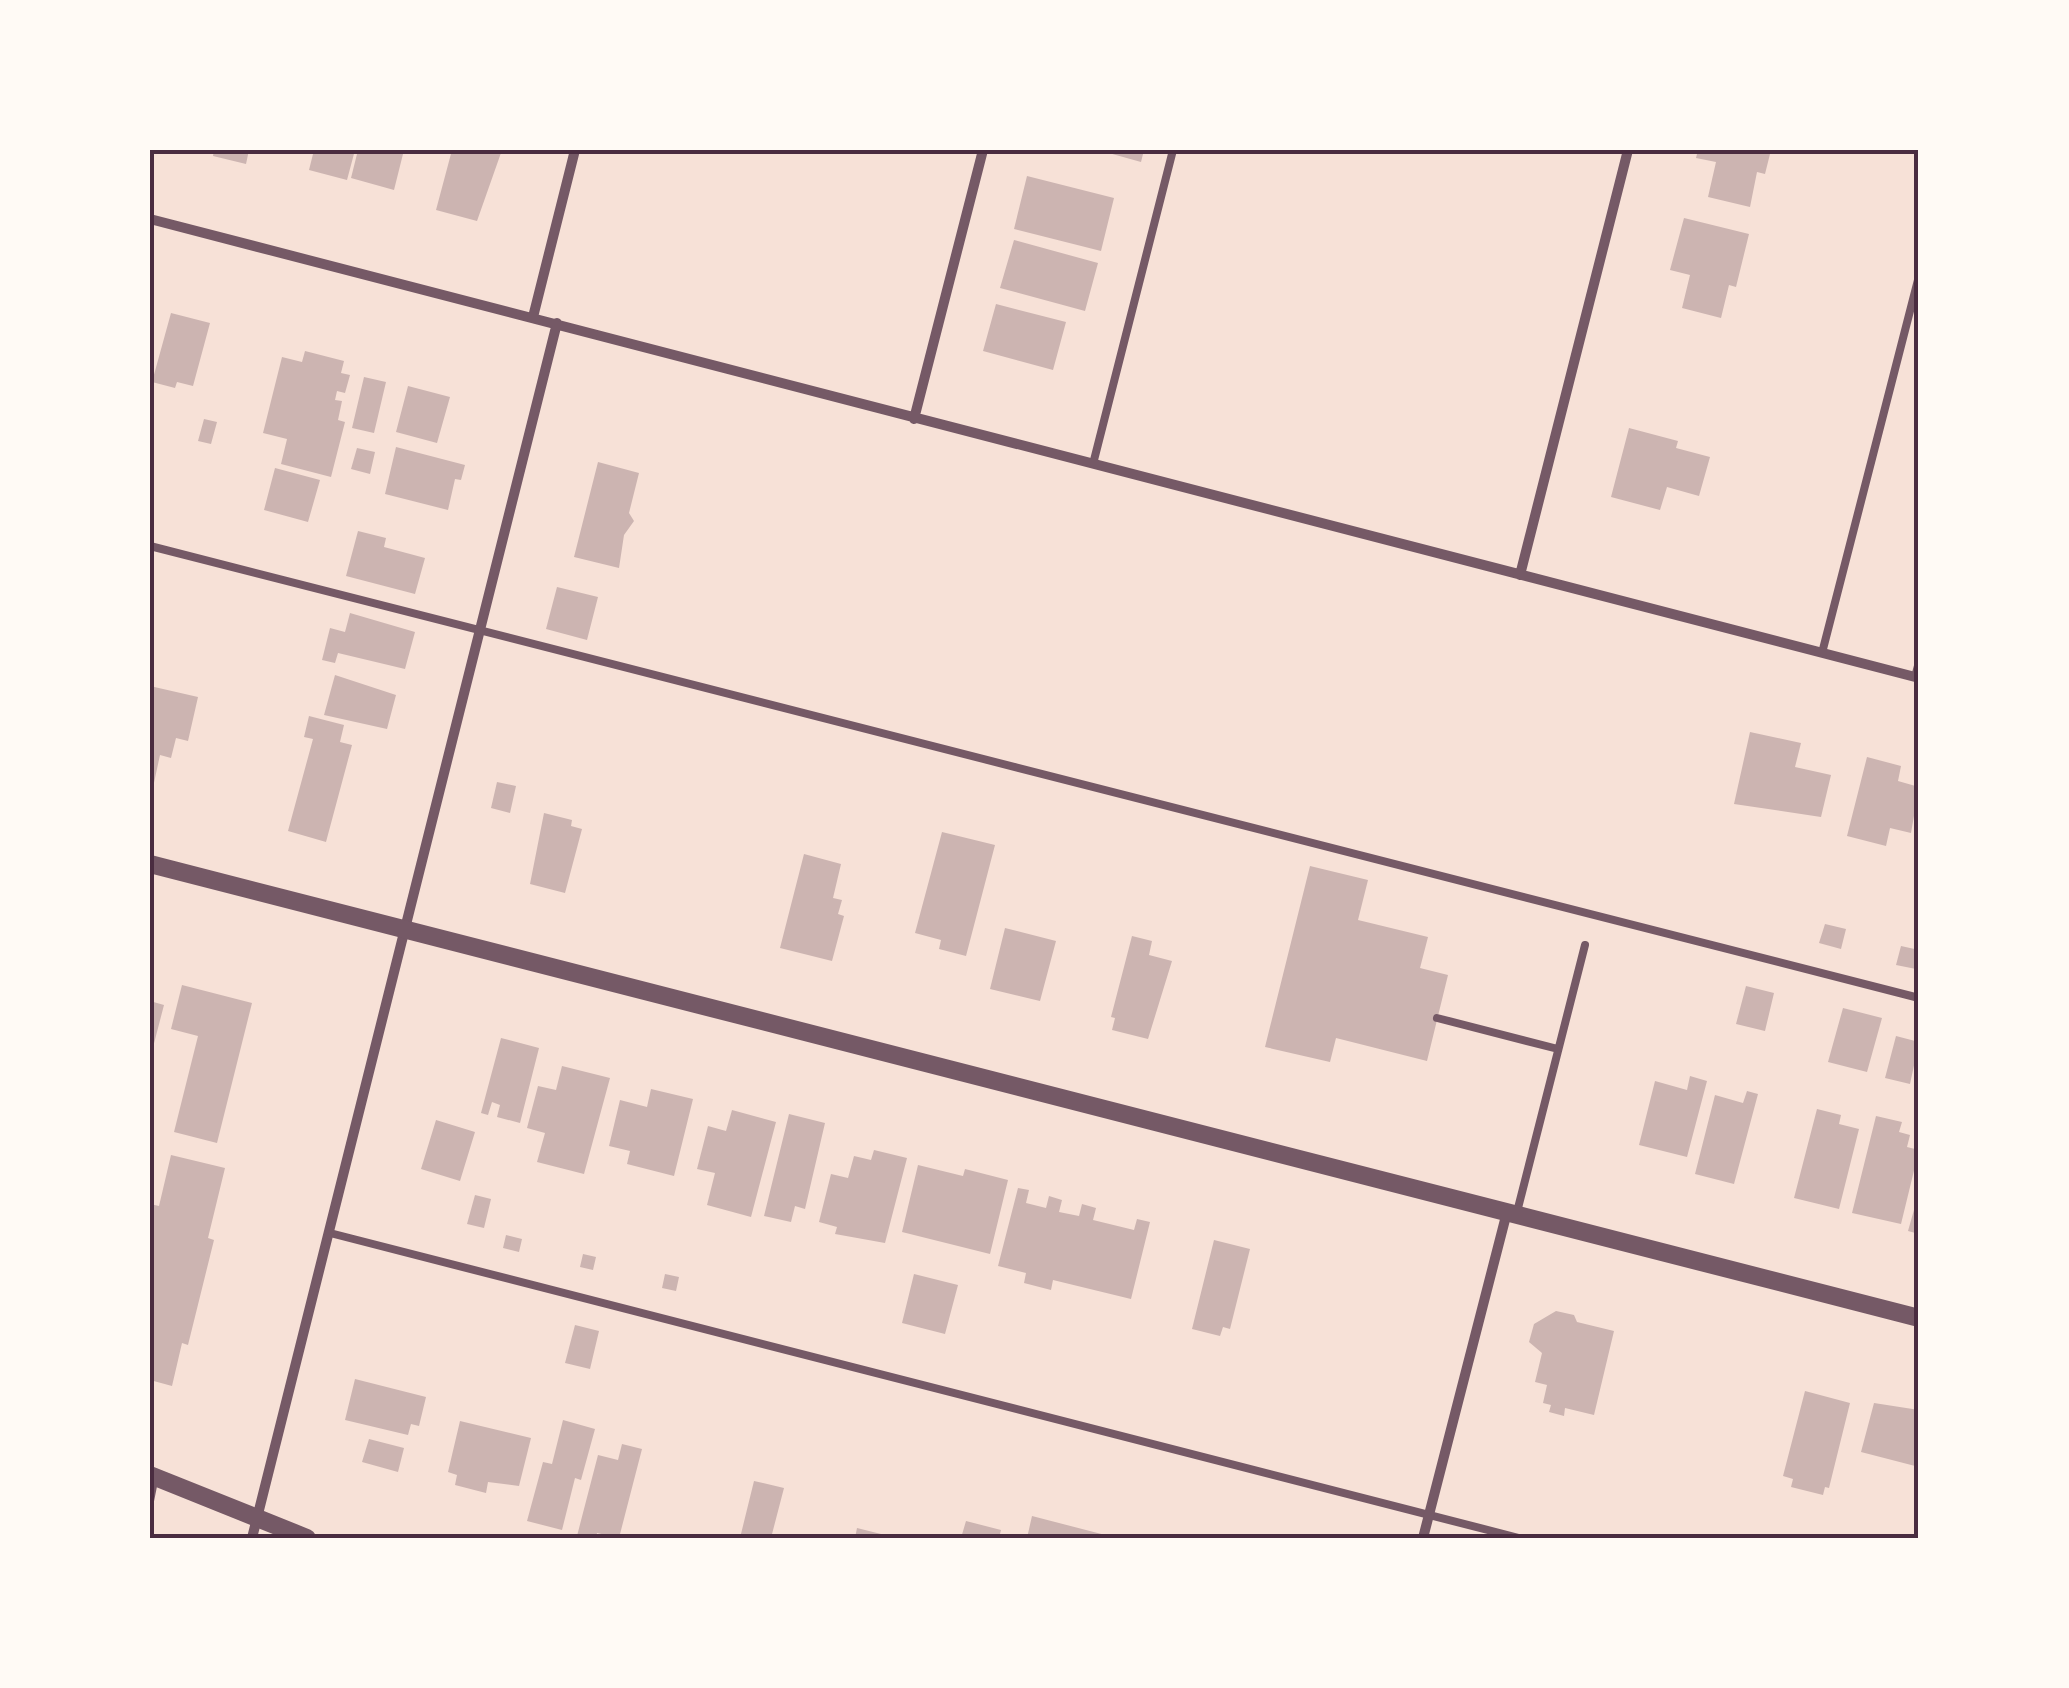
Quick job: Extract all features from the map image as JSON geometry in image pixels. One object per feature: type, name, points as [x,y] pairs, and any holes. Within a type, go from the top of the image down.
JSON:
[{"type":"street","points":[[533,317],[575,150]]},
{"type":"street","points":[[914,418],[983,150]]},
{"type":"street","points":[[1520,575],[1628,150]]},
{"type":"street","points":[[150,219],[1917,678]]},
{"type":"street","points":[[252,1538],[557,323]]},
{"type":"street","points":[[150,864],[1919,1318]]},
{"type":"street","points":[[1422,1538],[1512,1213]]},
{"type":"street","points":[[153,1476],[307,1538]]},
{"type":"lane","points":[[1093,464],[1173,150]]},
{"type":"lane","points":[[1822,653],[1919,276]]},
{"type":"lane","points":[[150,546],[480,627],[1919,998]]},
{"type":"lane","points":[[1917,678],[1919,662]]},
{"type":"lane","points":[[1512,1213],[1585,945]]},
{"type":"lane","points":[[1437,1018],[1558,1049]]},
{"type":"lane","points":[[330,1233],[1519,1538]]},
{"type":"lane","points":[[150,1501],[153,1476]]},
{"type":"building","points":[[214,150],[249,150],[246,164],[213,156]]},
{"type":"building","points":[[314,150],[355,150],[347,180],[309,170]]},
{"type":"building","points":[[358,150],[404,150],[394,190],[351,178]]},
{"type":"building","points":[[452,150],[502,150],[477,221],[436,210]]},
{"type":"building","points":[[1098,150],[1144,150],[1141,162]]},
{"type":"building","points":[[1698,150],[1771,150],[1765,174],[1757,172],[1750,207],[1708,197],[1716,162],[1696,158]]},
{"type":"building","points":[[1027,176],[1114,198],[1101,251],[1014,229]]},
{"type":"building","points":[[1684,218],[1749,234],[1736,287],[1729,285],[1721,318],[1682,308],[1690,275],[1670,270]]},
{"type":"building","points":[[1014,240],[1098,263],[1085,311],[1000,288]]},
{"type":"building","points":[[996,304],[1066,322],[1053,370],[983,351]]},
{"type":"building","points":[[171,313],[210,323],[193,386],[177,382],[175,388],[152,382]]},
{"type":"building","points":[[305,351],[344,361],[341,373],[350,375],[345,393],[337,391],[335,400],[342,401],[338,420],[345,422],[331,477],[281,464],[287,439],[263,433],[282,357],[302,362]]},
{"type":"building","points":[[364,377],[386,382],[374,433],[352,428]]},
{"type":"building","points":[[408,386],[450,397],[437,443],[396,432]]},
{"type":"building","points":[[204,419],[217,422],[211,444],[198,441]]},
{"type":"building","points":[[1629,428],[1678,441],[1676,448],[1710,457],[1699,496],[1667,487],[1660,510],[1611,497]]},
{"type":"building","points":[[396,447],[465,465],[461,480],[455,479],[448,510],[385,494]]},
{"type":"building","points":[[357,448],[375,452],[370,474],[351,469]]},
{"type":"building","points":[[598,462],[639,473],[629,513],[634,521],[624,535],[619,568],[574,557]]},
{"type":"building","points":[[275,468],[320,480],[308,522],[264,510]]},
{"type":"building","points":[[358,531],[386,538],[384,547],[425,558],[415,594],[346,576]]},
{"type":"building","points":[[557,587],[598,597],[587,640],[546,629]]},
{"type":"building","points":[[350,613],[415,632],[405,669],[338,653],[335,663],[322,660],[330,628],[345,632]]},
{"type":"building","points":[[335,675],[396,695],[387,729],[324,715]]},
{"type":"building","points":[[150,686],[198,697],[188,741],[176,738],[171,758],[160,755],[152,792]]},
{"type":"building","points":[[309,716],[344,725],[340,742],[352,745],[326,842],[288,831],[313,739],[304,737]]},
{"type":"building","points":[[1750,732],[1801,743],[1795,767],[1831,775],[1821,817],[1734,804]]},
{"type":"building","points":[[1867,757],[1901,766],[1898,781],[1919,787],[1911,833],[1890,828],[1886,846],[1847,836]]},
{"type":"building","points":[[497,782],[516,786],[510,813],[491,808]]},
{"type":"building","points":[[544,813],[572,820],[571,826],[582,829],[565,893],[530,884]]},
{"type":"building","points":[[942,832],[995,845],[966,956],[939,949],[941,940],[915,933]]},
{"type":"building","points":[[804,854],[841,864],[833,898],[842,900],[838,914],[844,916],[832,961],[780,948]]},
{"type":"building","points":[[1310,866],[1368,880],[1358,920],[1428,937],[1420,968],[1448,975],[1427,1061],[1336,1038],[1330,1062],[1265,1047]]},
{"type":"building","points":[[1825,924],[1846,929],[1841,949],[1819,943]]},
{"type":"building","points":[[1005,928],[1056,941],[1040,1001],[990,989]]},
{"type":"building","points":[[1132,936],[1152,941],[1149,955],[1172,961],[1148,1039],[1112,1030],[1115,1018],[1111,1017]]},
{"type":"building","points":[[1901,946],[1919,950],[1916,969],[1896,965]]},
{"type":"building","points":[[182,985],[252,1003],[217,1143],[174,1132],[198,1036],[171,1029]]},
{"type":"building","points":[[1746,986],[1774,993],[1765,1031],[1736,1024]]},
{"type":"building","points":[[150,1001],[164,1005],[151,1055],[150,1055]]},
{"type":"building","points":[[1843,1008],[1882,1018],[1867,1072],[1828,1062]]},
{"type":"building","points":[[1896,1036],[1919,1042],[1910,1084],[1885,1078]]},
{"type":"building","points":[[501,1038],[539,1048],[520,1123],[497,1117],[500,1105],[492,1102],[488,1115],[481,1113]]},
{"type":"building","points":[[562,1066],[610,1078],[584,1174],[537,1162],[545,1133],[527,1128],[538,1086],[556,1090]]},
{"type":"building","points":[[1690,1076],[1707,1081],[1687,1157],[1639,1145],[1655,1081],[1687,1090]]},
{"type":"building","points":[[651,1089],[693,1099],[674,1176],[627,1164],[630,1151],[609,1146],[620,1100],[647,1107]]},
{"type":"building","points":[[1747,1091],[1758,1094],[1734,1184],[1695,1174],[1715,1095],[1743,1103]]},
{"type":"building","points":[[1817,1109],[1841,1115],[1839,1124],[1859,1129],[1839,1209],[1794,1198]]},
{"type":"building","points":[[732,1110],[776,1122],[751,1217],[707,1205],[715,1173],[697,1169],[708,1126],[726,1131]]},
{"type":"building","points":[[789,1114],[825,1123],[805,1209],[795,1206],[791,1222],[764,1216]]},
{"type":"building","points":[[1876,1116],[1902,1122],[1899,1132],[1910,1135],[1907,1147],[1919,1150],[1901,1224],[1852,1213]]},
{"type":"building","points":[[436,1120],[475,1132],[460,1181],[421,1169]]},
{"type":"building","points":[[874,1150],[907,1158],[885,1243],[835,1234],[837,1227],[819,1222],[831,1174],[848,1178],[854,1156],[871,1160]]},
{"type":"building","points":[[171,1155],[225,1168],[208,1238],[214,1240],[188,1345],[182,1343],[172,1386],[150,1380],[150,1204],[159,1206]]},
{"type":"building","points":[[918,1165],[963,1176],[965,1169],[1008,1180],[990,1254],[902,1232]]},
{"type":"building","points":[[1018,1188],[1029,1190],[1026,1203],[1046,1208],[1049,1196],[1062,1200],[1059,1212],[1079,1216],[1082,1204],[1096,1208],[1093,1220],[1134,1230],[1137,1219],[1150,1222],[1131,1299],[1053,1280],[1051,1290],[1024,1283],[1026,1273],[998,1266]]},
{"type":"building","points":[[1919,1192],[1919,1234],[1908,1231]]},
{"type":"building","points":[[475,1195],[491,1199],[484,1228],[467,1224]]},
{"type":"building","points":[[506,1235],[522,1239],[519,1252],[503,1248]]},
{"type":"building","points":[[1214,1240],[1250,1249],[1230,1329],[1223,1327],[1220,1336],[1192,1329]]},
{"type":"building","points":[[583,1254],[596,1257],[593,1270],[580,1267]]},
{"type":"building","points":[[665,1274],[679,1277],[676,1291],[662,1288]]},
{"type":"building","points":[[914,1274],[958,1285],[945,1334],[902,1323]]},
{"type":"building","points":[[1556,1311],[1574,1315],[1577,1322],[1614,1331],[1594,1415],[1565,1408],[1564,1416],[1549,1412],[1551,1405],[1543,1403],[1547,1385],[1535,1382],[1542,1353],[1529,1342],[1534,1324]]},
{"type":"building","points":[[575,1325],[599,1331],[590,1369],[565,1363]]},
{"type":"building","points":[[355,1379],[426,1397],[419,1426],[411,1424],[408,1435],[345,1420]]},
{"type":"building","points":[[1805,1391],[1850,1403],[1829,1488],[1825,1487],[1823,1495],[1791,1487],[1793,1479],[1783,1476]]},
{"type":"building","points":[[1874,1403],[1919,1410],[1919,1467],[1861,1452]]},
{"type":"building","points":[[563,1420],[595,1429],[581,1480],[575,1478],[562,1530],[527,1521],[543,1462],[552,1464]]},
{"type":"building","points":[[460,1421],[531,1438],[519,1486],[488,1482],[486,1493],[455,1485],[457,1475],[448,1472]]},
{"type":"building","points":[[369,1439],[404,1448],[398,1472],[362,1462]]},
{"type":"building","points":[[622,1444],[642,1449],[619,1538],[597,1533],[596,1538],[577,1536],[598,1455],[618,1460]]},
{"type":"building","points":[[754,1481],[784,1488],[771,1538],[740,1538]]},
{"type":"building","points":[[1032,1516],[1113,1537],[1113,1538],[1027,1538]]},
{"type":"building","points":[[966,1521],[1001,1530],[999,1538],[961,1538]]},
{"type":"building","points":[[857,1528],[893,1537],[855,1538]]}]
